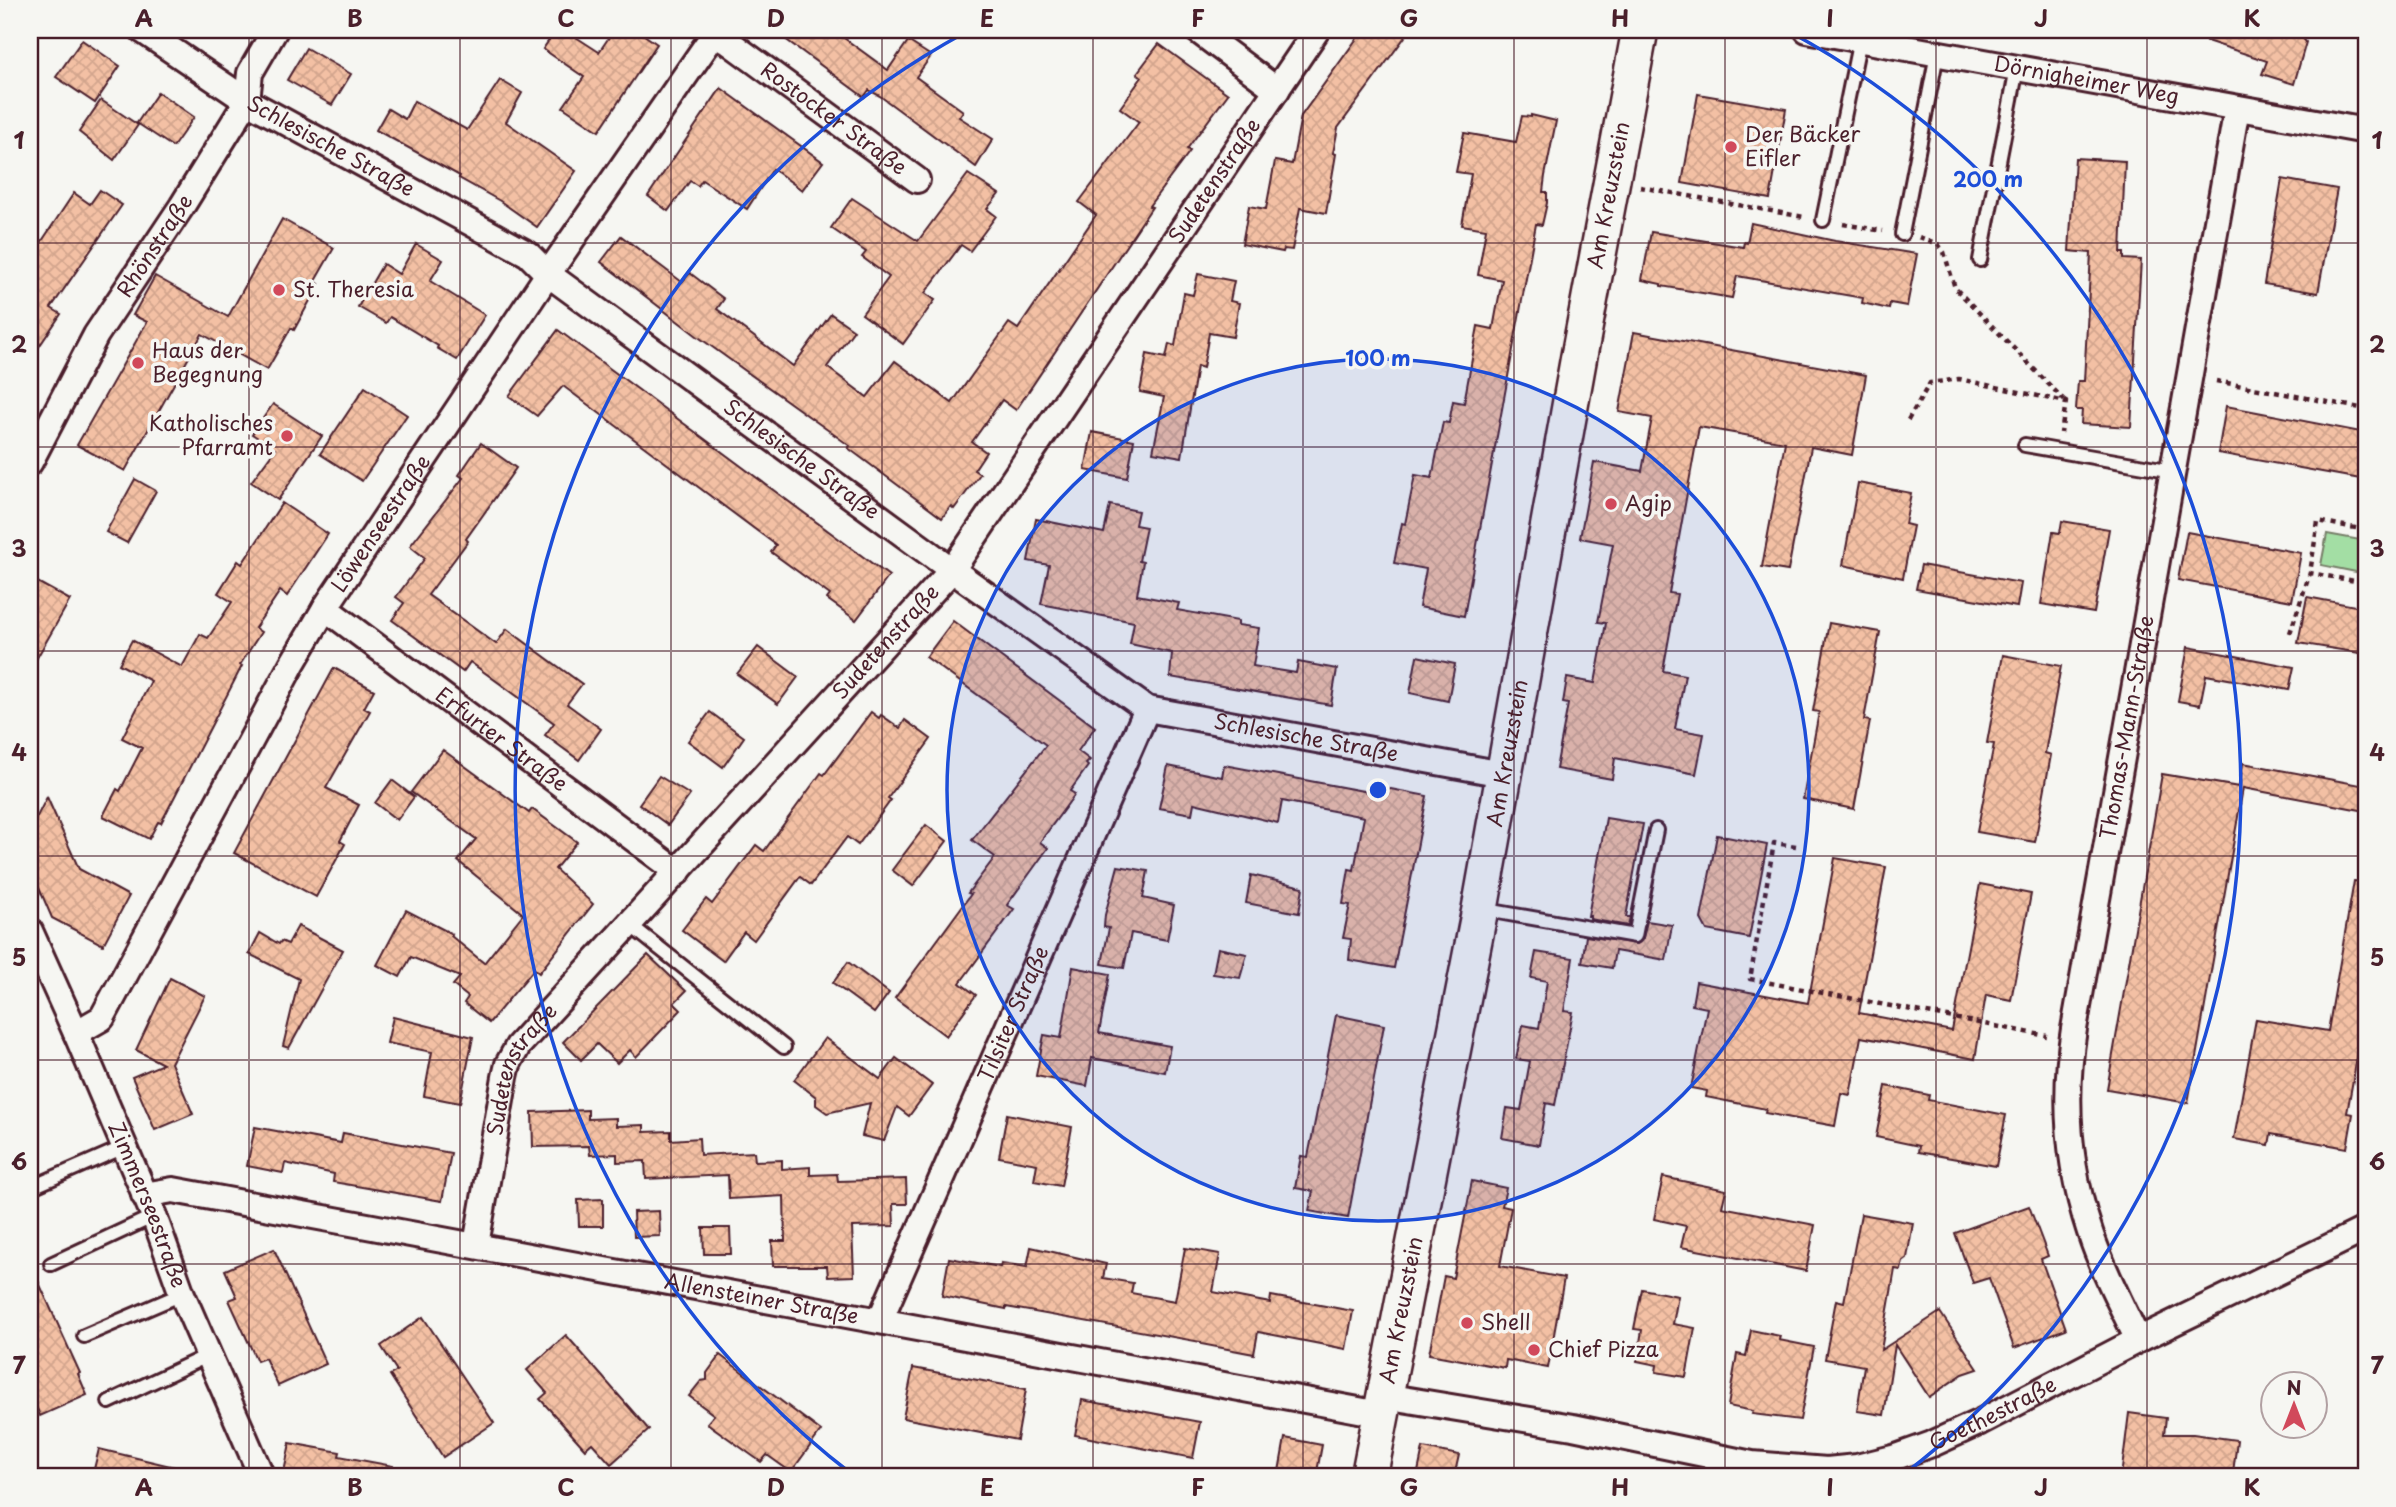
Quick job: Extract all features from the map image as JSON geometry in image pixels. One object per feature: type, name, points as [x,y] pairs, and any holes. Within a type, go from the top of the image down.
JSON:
[{"type":"street","name":"Schlesische Straße","points":[[142,30],[247,101],[528,254],[548,274],[952,570],[1147,709],[1503,775]]},
{"type":"street","name":"Rhönstraße","points":[[30,462],[96,335],[182,206],[247,101],[250,73],[275,30]]},
{"type":"street","points":[[1197,30],[1277,90]]},
{"type":"street","name":"Sudetenstraße","points":[[476,1245],[505,1077],[513,1054],[952,570],[1317,30]]},
{"type":"street","name":"Am Kreuzstein","points":[[1369,1477],[1480,909],[1640,30]]},
{"type":"street","name":"Dörnigheimer Weg","points":[[1807,30],[2366,131]]},
{"type":"street","name":"Rostocker Straße","points":[[716,31],[917,180]]},
{"type":"street","name":"Löwenseestraße","points":[[76,1033],[102,1018],[292,664],[325,608],[548,274],[716,31]]},
{"type":"street","name":"Thomas-Mann-Straße","points":[[2138,1340],[2100,1260],[2076,1181],[2068,1093],[2072,1040],[2237,108]]},
{"type":"street","name":"Erfurter Straße","points":[[325,608],[678,872]]},
{"type":"street","name":"Tilsiter Straße","points":[[880,1320],[1147,709]]},
{"type":"street","name":"Zimmerseestraße","points":[[30,931],[76,1033],[149,1206],[182,1294],[262,1477]]},
{"type":"street","name":"Allensteiner Straße","points":[[149,1206],[173,1190],[880,1320],[1382,1405]]},
{"type":"street","name":"Goethestraße","points":[[1382,1405],[1573,1427],[1752,1464],[1826,1470],[1892,1458],[1932,1444],[2366,1229]]},
{"type":"lane","points":[[1824,220],[1860,39]]},
{"type":"lane","points":[[1902,234],[1937,54]]},
{"type":"lane","points":[[1980,260],[2017,68]]},
{"type":"lane","points":[[2025,445],[2173,471]]},
{"type":"lane","points":[[1480,909],[1635,936],[1656,830]]},
{"type":"lane","points":[[629,924],[784,1047]]},
{"type":"lane","points":[[30,1188],[124,1147]]},
{"type":"lane","points":[[51,1264],[149,1206]]},
{"type":"lane","points":[[84,1336],[182,1294]]},
{"type":"lane","points":[[108,1402],[209,1355]]},
{"type":"path","points":[[1632,185],[1902,234],[1938,244],[1944,252],[1955,288],[2066,402]]},
{"type":"path","points":[[2190,376],[2366,409]]},
{"type":"path","points":[[1908,420],[1930,383],[1959,379],[2066,402]]},
{"type":"path","points":[[2058,451],[2066,402]]},
{"type":"path","points":[[2290,633],[2310,573],[2318,521],[2366,530]]},
{"type":"path","points":[[2310,573],[2366,583]]},
{"type":"path","points":[[1796,846],[1774,843],[1750,979],[2072,1040]]},
{"type":"green space","points":[[2327,534],[2366,541],[2366,574],[2321,565]]},
{"type":"building","points":[[556,30],[565,30],[599,52],[614,30],[637,30],[657,44],[599,131],[563,107],[584,77],[543,49]]},
{"type":"building","points":[[773,30],[833,30],[888,70],[908,41],[931,56],[916,77],[963,111],[959,117],[993,139],[976,167],[880,96],[869,90],[864,97]]},
{"type":"building","points":[[1363,30],[1410,30],[1338,128],[1326,213],[1300,208],[1292,250],[1284,249],[1283,252],[1242,244],[1249,206],[1266,209],[1275,161],[1292,164],[1301,116]]},
{"type":"building","points":[[2187,30],[2296,30],[2306,42],[2294,84],[2262,74],[2267,61],[2186,34]]},
{"type":"building","points":[[82,40],[120,66],[95,103],[56,77]]},
{"type":"building","points":[[1159,44],[1228,94],[1187,149],[1190,151],[1149,206],[1152,207],[1016,410],[1002,400],[972,442],[986,452],[974,470],[980,474],[954,509],[951,506],[942,518],[848,448],[850,446],[697,336],[601,262],[621,236],[682,282],[690,273],[724,299],[717,309],[793,366],[831,314],[854,330],[827,367],[867,397],[895,361],[952,403],[1009,323],[1018,329],[1096,215],[1079,202],[1139,122],[1120,108],[1142,77],[1137,73]]},
{"type":"building","points":[[306,48],[351,74],[332,105],[287,80]]},
{"type":"building","points":[[500,80],[522,93],[506,122],[576,171],[537,227],[500,201],[459,178],[460,176],[376,130],[388,109],[405,119],[414,101],[467,130]]},
{"type":"building","points":[[721,88],[823,162],[802,190],[773,169],[747,209],[702,180],[698,186],[690,181],[668,211],[648,196]]},
{"type":"building","points":[[158,92],[194,117],[173,147],[137,123]]},
{"type":"building","points":[[1698,94],[1786,109],[1770,199],[1682,183]]},
{"type":"building","points":[[101,100],[138,125],[114,160],[79,132]]},
{"type":"building","points":[[1531,115],[1556,121],[1543,192],[1547,192],[1547,203],[1542,225],[1536,224],[1464,616],[1419,607],[1426,569],[1394,563],[1415,475],[1432,478],[1443,422],[1449,423],[1453,401],[1464,403],[1478,326],[1493,329],[1502,280],[1478,275],[1486,229],[1462,225],[1471,174],[1456,172],[1464,133],[1516,142],[1522,116]]},
{"type":"building","points":[[2075,158],[2125,161],[2121,253],[2124,253],[2124,259],[2141,260],[2131,427],[2081,424],[2082,410],[2076,410],[2078,381],[2084,381],[2091,253],[2069,251]]},
{"type":"building","points":[[968,174],[999,194],[987,209],[996,216],[970,251],[961,245],[925,293],[935,300],[903,344],[862,314],[889,277],[862,257],[866,252],[831,228],[852,198],[918,241]]},
{"type":"building","points":[[2282,179],[2337,189],[2318,293],[2264,284]]},
{"type":"building","points":[[100,190],[122,205],[51,308],[61,314],[30,360],[30,259],[74,193],[90,204]]},
{"type":"building","points":[[282,219],[334,248],[315,281],[319,284],[294,330],[291,328],[267,370],[202,334],[125,471],[77,445],[147,322],[133,315],[155,276],[228,317]]},
{"type":"building","points":[[1751,223],[1835,241],[1917,254],[1907,306],[1890,303],[1889,309],[1862,303],[1863,298],[1737,276],[1732,298],[1661,286],[1642,280],[1651,232],[1743,247],[1744,242],[1747,243]]},
{"type":"building","points":[[416,244],[443,260],[430,281],[485,315],[457,360],[390,317],[386,323],[358,307],[383,264],[399,274]]},
{"type":"building","points":[[1198,274],[1234,281],[1230,301],[1239,303],[1233,337],[1209,333],[1203,368],[1197,366],[1182,457],[1153,452],[1164,397],[1140,392],[1147,354],[1166,358],[1169,344],[1175,346],[1184,293],[1193,295]]},
{"type":"building","points":[[558,330],[889,576],[856,620],[827,599],[830,595],[771,552],[776,545],[563,386],[537,416],[509,396]]},
{"type":"building","points":[[1634,332],[1866,375],[1852,455],[1811,447],[1788,571],[1762,567],[1785,442],[1699,427],[1669,593],[1677,594],[1663,671],[1685,675],[1675,729],[1704,734],[1696,774],[1615,758],[1612,779],[1556,769],[1568,704],[1563,703],[1567,678],[1595,683],[1606,623],[1598,622],[1613,544],[1580,538],[1594,462],[1642,471],[1652,418],[1619,412]]},
{"type":"building","points":[[365,387],[407,415],[362,481],[320,454]]},
{"type":"building","points":[[273,404],[322,436],[278,500],[251,482],[275,449],[252,434]]},
{"type":"building","points":[[2226,406],[2366,433],[2366,480],[2218,453]]},
{"type":"building","points":[[1092,432],[1134,440],[1127,478],[1085,470]]},
{"type":"building","points":[[481,443],[516,468],[466,539],[468,541],[428,595],[496,644],[507,629],[582,684],[567,704],[601,729],[579,760],[545,735],[554,723],[470,662],[463,672],[392,620],[404,603],[396,597],[425,558],[410,546],[463,478],[459,475]]},
{"type":"building","points":[[135,479],[156,491],[127,543],[106,532]]},
{"type":"building","points":[[1858,483],[1911,493],[1905,524],[1913,526],[1903,578],[1843,565]]},
{"type":"building","points":[[282,503],[328,534],[287,596],[280,591],[255,628],[261,632],[240,665],[242,666],[161,823],[158,822],[149,839],[103,816],[117,789],[120,791],[142,748],[122,738],[151,681],[119,664],[132,640],[182,667],[200,634],[208,638],[232,602],[218,593],[238,561],[242,564]]},
{"type":"building","points":[[1110,505],[1138,511],[1135,525],[1146,527],[1139,561],[1143,562],[1137,595],[1179,603],[1177,610],[1238,621],[1238,625],[1259,628],[1253,666],[1296,673],[1298,662],[1337,669],[1331,705],[1170,677],[1172,653],[1130,644],[1134,622],[1041,604],[1049,565],[1028,561],[1036,519],[1104,533]]},
{"type":"building","points":[[2062,521],[2109,529],[2094,613],[2041,604],[2053,532],[2060,533]]},
{"type":"building","points":[[2187,532],[2301,553],[2292,601],[2178,580]]},
{"type":"building","points":[[1921,565],[2021,583],[2017,607],[1916,589]]},
{"type":"building","points":[[30,578],[70,600],[30,670]]},
{"type":"building","points":[[2307,597],[2366,608],[2366,654],[2298,643]]},
{"type":"building","points":[[953,621],[1095,727],[1078,751],[1090,760],[1070,791],[1075,794],[1040,842],[1048,848],[1007,905],[1014,909],[960,983],[976,995],[946,1036],[895,998],[995,857],[972,840],[1046,745],[926,657]]},
{"type":"building","points":[[1829,623],[1880,632],[1864,720],[1870,721],[1854,809],[1803,799],[1819,712],[1813,711]]},
{"type":"building","points":[[758,647],[798,677],[778,704],[737,674]]},
{"type":"building","points":[[2188,647],[2294,667],[2289,690],[2206,675],[2200,705],[2178,701]]},
{"type":"building","points":[[2003,655],[2061,666],[2045,753],[2051,755],[2035,842],[1977,832],[1994,744],[1987,743]]},
{"type":"building","points":[[1417,656],[1455,664],[1448,701],[1410,693]]},
{"type":"building","points":[[334,668],[374,690],[364,708],[370,711],[326,788],[359,805],[340,841],[345,844],[316,897],[234,853]]},
{"type":"building","points":[[710,712],[744,737],[723,767],[688,741]]},
{"type":"building","points":[[871,712],[879,718],[881,715],[900,728],[905,720],[931,739],[858,845],[847,837],[811,885],[800,877],[754,940],[744,932],[723,961],[682,930],[706,899],[712,904],[756,845],[764,851],[821,773],[824,775]]},
{"type":"building","points":[[443,750],[529,813],[532,809],[577,842],[555,869],[593,904],[539,973],[534,969],[489,1023],[464,1003],[468,997],[453,985],[460,977],[411,957],[400,977],[377,965],[406,910],[452,934],[451,936],[484,963],[523,914],[458,861],[476,839],[411,792]]},
{"type":"building","points":[[2243,763],[2366,786],[2366,811],[2243,788],[2188,1103],[2107,1089],[2162,774],[2239,787]]},
{"type":"building","points":[[1224,765],[1374,793],[1375,786],[1427,796],[1394,968],[1349,960],[1351,939],[1343,938],[1350,905],[1343,904],[1349,869],[1354,870],[1364,817],[1282,801],[1278,823],[1194,803],[1192,814],[1159,808],[1168,766],[1222,777]]},
{"type":"building","points":[[659,776],[690,795],[668,825],[639,804]]},
{"type":"building","points":[[392,780],[414,797],[397,820],[375,803]]},
{"type":"building","points":[[47,797],[79,869],[129,896],[103,945],[52,918],[30,867],[30,830]]},
{"type":"building","points":[[1606,818],[1643,824],[1626,917],[1630,917],[1628,926],[1590,919],[1588,916]]},
{"type":"building","points":[[926,825],[947,841],[913,886],[892,870]]},
{"type":"building","points":[[1717,835],[1767,845],[1749,938],[1707,930],[1701,919]]},
{"type":"building","points":[[1835,858],[1886,867],[1859,1013],[1952,1031],[1980,884],[2031,894],[2011,1000],[1986,995],[1975,1059],[1861,1037],[1850,1095],[1841,1093],[1835,1126],[1765,1113],[1766,1109],[1706,1097],[1707,1091],[1691,1088],[1707,1008],[1692,1005],[1696,982],[1808,1003]]},
{"type":"building","points":[[1118,866],[1148,871],[1143,898],[1174,905],[1167,940],[1131,933],[1124,968],[1102,964],[1109,928],[1104,927],[1105,915]]},
{"type":"building","points":[[1251,875],[1303,887],[1299,913],[1246,903]]},
{"type":"building","points":[[2354,881],[2366,882],[2366,1008],[2347,1113],[2353,1114],[2347,1148],[2271,1134],[2269,1145],[2234,1139],[2256,1019],[2328,1031]]},
{"type":"building","points":[[1647,921],[1672,925],[1666,960],[1615,951],[1612,968],[1582,963],[1586,936],[1637,944],[1643,938]]},
{"type":"building","points":[[298,926],[343,950],[289,1048],[283,1046],[299,979],[249,954],[260,933],[279,944],[281,941],[288,944]]},
{"type":"building","points":[[1218,948],[1247,954],[1240,978],[1213,974]]},
{"type":"building","points":[[1536,952],[1573,958],[1564,1011],[1573,1012],[1555,1105],[1546,1103],[1539,1145],[1502,1138],[1507,1108],[1521,1110],[1530,1061],[1516,1059],[1523,1025],[1539,1028],[1547,981],[1531,978]]},
{"type":"building","points":[[648,955],[686,991],[674,1003],[681,1010],[636,1057],[630,1050],[617,1063],[597,1044],[581,1060],[563,1042]]},
{"type":"building","points":[[848,962],[889,993],[874,1013],[833,983]]},
{"type":"building","points":[[1073,967],[1110,974],[1099,1033],[1170,1046],[1165,1072],[1092,1058],[1087,1086],[1036,1076],[1044,1035],[1061,1038]]},
{"type":"building","points":[[170,978],[205,996],[171,1063],[193,1114],[155,1130],[132,1077],[163,1064],[136,1050]]},
{"type":"building","points":[[1336,1015],[1384,1025],[1348,1218],[1309,1211],[1313,1191],[1295,1188],[1301,1156],[1308,1157]]},
{"type":"building","points":[[393,1017],[473,1037],[460,1103],[424,1096],[432,1052],[387,1043]]},
{"type":"building","points":[[825,1038],[880,1079],[896,1058],[932,1085],[909,1116],[897,1107],[884,1141],[862,1136],[870,1103],[827,1113],[816,1105],[816,1097],[794,1080]]},
{"type":"building","points":[[1886,1086],[1929,1095],[1928,1100],[2006,1115],[1996,1166],[1918,1152],[1919,1146],[1876,1137]]},
{"type":"building","points":[[588,1110],[588,1119],[616,1118],[616,1126],[644,1125],[644,1132],[671,1131],[671,1140],[699,1138],[700,1155],[754,1152],[755,1161],[782,1160],[782,1169],[810,1167],[810,1175],[837,1174],[838,1181],[906,1179],[907,1204],[893,1204],[894,1226],[852,1227],[854,1276],[828,1277],[827,1266],[773,1266],[772,1241],[785,1241],[784,1196],[729,1199],[728,1175],[646,1179],[645,1161],[617,1162],[617,1154],[590,1155],[589,1146],[533,1147],[532,1112]]},
{"type":"building","points":[[1007,1114],[1072,1127],[1061,1186],[1034,1181],[1037,1164],[999,1157]]},
{"type":"building","points":[[255,1127],[341,1143],[343,1133],[451,1153],[442,1201],[333,1182],[334,1174],[285,1163],[283,1173],[247,1166]]},
{"type":"building","points":[[1663,1177],[1726,1190],[1722,1207],[1815,1225],[1806,1271],[1681,1247],[1686,1226],[1654,1219]]},
{"type":"building","points":[[1472,1181],[1506,1188],[1502,1206],[1511,1208],[1500,1266],[1564,1278],[1548,1368],[1506,1360],[1505,1368],[1429,1354],[1444,1276],[1453,1278]]},
{"type":"building","points":[[603,1199],[603,1226],[579,1226],[578,1200]]},
{"type":"building","points":[[2029,1206],[2048,1256],[2041,1259],[2066,1329],[2014,1348],[1989,1278],[1973,1283],[1955,1233]]},
{"type":"building","points":[[659,1211],[660,1236],[634,1237],[633,1212]]},
{"type":"building","points":[[1861,1214],[1913,1223],[1907,1258],[1903,1261],[1901,1270],[1895,1269],[1881,1350],[1940,1312],[1978,1369],[1963,1374],[1929,1397],[1895,1345],[1884,1415],[1857,1411],[1864,1366],[1825,1359],[1836,1300],[1844,1302]]},
{"type":"building","points":[[703,1228],[730,1228],[731,1254],[704,1254]]},
{"type":"building","points":[[1031,1247],[1106,1264],[1103,1278],[1133,1283],[1131,1293],[1175,1301],[1185,1248],[1220,1254],[1213,1292],[1270,1303],[1271,1296],[1353,1311],[1346,1349],[1258,1332],[1254,1354],[1201,1342],[942,1296],[949,1258],[1000,1267],[1001,1263],[1027,1267]]},
{"type":"building","points":[[274,1249],[326,1364],[278,1386],[265,1358],[257,1361],[229,1300],[237,1297],[225,1270]]},
{"type":"building","points":[[30,1263],[80,1373],[78,1374],[87,1395],[40,1416],[30,1392]]},
{"type":"building","points":[[1642,1289],[1678,1296],[1673,1324],[1695,1328],[1686,1377],[1656,1372],[1657,1365],[1637,1361],[1642,1330],[1634,1329]]},
{"type":"building","points":[[423,1317],[494,1423],[443,1457],[390,1375],[397,1371],[381,1346]]},
{"type":"building","points":[[1751,1330],[1780,1336],[1779,1340],[1814,1347],[1800,1420],[1752,1414],[1753,1411],[1728,1406],[1737,1354],[1746,1356]]},
{"type":"building","points":[[566,1335],[649,1430],[611,1464],[592,1443],[585,1449],[540,1399],[547,1393],[527,1370]]},
{"type":"building","points":[[720,1355],[821,1431],[791,1472],[767,1455],[761,1462],[707,1423],[714,1415],[689,1396],[701,1381],[707,1380],[707,1373]]},
{"type":"building","points":[[913,1368],[1026,1389],[1017,1440],[903,1418]]},
{"type":"building","points":[[1082,1400],[1200,1422],[1193,1458],[1075,1435]]},
{"type":"building","points":[[2129,1413],[2166,1418],[2164,1434],[2193,1434],[2237,1440],[2233,1473],[2225,1472],[2224,1477],[2121,1477]]},
{"type":"building","points":[[1285,1438],[1322,1445],[1316,1477],[1278,1477]]},
{"type":"building","points":[[290,1443],[340,1452],[339,1456],[393,1466],[392,1477],[283,1477]]},
{"type":"building","points":[[1423,1448],[1459,1455],[1454,1477],[1417,1477]]},
{"type":"building","points":[[99,1449],[179,1468],[178,1477],[92,1477]]},
{"type":"place","name":"Der Bäcker Eifler","points":[[1731,147]]},
{"type":"place","name":"St. Theresia","points":[[279,290]]},
{"type":"place","name":"Haus der Begegnung","points":[[138,363]]},
{"type":"place","name":"Katholisches Pfarramt","points":[[287,436]]},
{"type":"place","name":"Agip","points":[[1611,504]]},
{"type":"place","name":"Shell","points":[[1467,1323]]},
{"type":"place","name":"Chief Pizza","points":[[1534,1350]]}]
